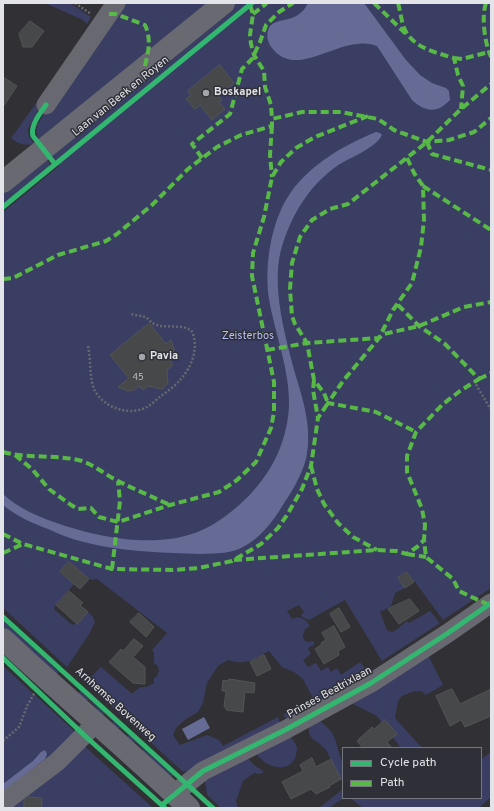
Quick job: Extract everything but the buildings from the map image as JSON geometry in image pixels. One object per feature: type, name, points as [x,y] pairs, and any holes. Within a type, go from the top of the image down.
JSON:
[{"type":"main road","name":"Laan van Beek en Royen","points":[[3,182],[224,3]]},
{"type":"main road","points":[[3,639],[97,722],[181,801]]},
{"type":"street","points":[[46,105],[116,3]]},
{"type":"street","name":"Prinses Beatrixlaan","points":[[181,801],[203,771],[285,730],[371,683],[491,603]]},
{"type":"street","points":[[3,803],[57,762],[97,722]]},
{"type":"path","points":[[88,346],[94,389],[99,396],[110,406],[119,410],[146,408],[180,381],[185,375],[195,352],[195,336],[191,330],[183,327],[160,326],[152,323],[146,317],[130,314]]},
{"type":"path","points":[[474,381],[491,410]]},
{"type":"path","points":[[31,684],[42,694]]},
{"type":"path","points":[[3,741],[19,727],[27,706],[36,689]]},
{"type":"green space","points":[[45,3],[70,3],[91,17],[87,24],[83,20]]},
{"type":"green space","name":"Zeisterbos","points":[[114,3],[491,3],[491,588],[443,620],[407,571],[399,577],[405,588],[395,593],[391,606],[380,612],[387,630],[392,632],[407,621],[409,623],[430,611],[440,623],[382,661],[345,600],[309,620],[302,617],[301,615],[304,612],[299,605],[287,611],[292,619],[298,617],[302,618],[307,621],[310,626],[304,630],[303,636],[304,640],[308,642],[313,641],[315,644],[308,648],[311,654],[303,660],[308,667],[316,663],[321,671],[328,667],[331,672],[337,668],[341,675],[360,662],[371,678],[290,722],[283,715],[313,698],[303,679],[294,672],[282,667],[269,651],[249,661],[234,662],[228,660],[218,666],[207,683],[203,703],[198,712],[186,719],[176,728],[173,735],[180,745],[207,735],[219,740],[223,746],[278,717],[280,724],[197,773],[182,771],[89,686],[89,679],[101,667],[131,693],[140,687],[154,683],[154,678],[157,676],[159,671],[158,666],[154,663],[154,653],[152,650],[167,633],[97,579],[91,580],[69,562],[60,573],[74,584],[54,609],[72,625],[78,623],[88,612],[93,617],[95,622],[89,634],[67,667],[3,608],[3,212],[59,166],[41,138],[39,139],[36,132],[37,125]]},
{"type":"green space","points":[[40,98],[44,99],[28,129],[29,137],[34,143],[25,145],[16,142],[11,138]]},
{"type":"green space","points":[[47,160],[50,163],[49,166],[3,205],[3,192]]},
{"type":"green space","points":[[3,620],[59,672],[55,675],[3,627]]},
{"type":"green space","points":[[427,653],[443,685],[426,695],[421,691],[412,692],[402,696],[398,701],[395,718],[421,747],[400,747],[377,716],[347,701]]},
{"type":"green space","points":[[3,666],[83,739],[80,742],[153,808],[3,808]]},
{"type":"green space","points":[[80,691],[173,775],[170,778],[143,755],[143,749],[135,742],[130,743],[128,740],[128,735],[120,728],[113,728],[113,722],[105,714],[98,714],[97,708],[89,700],[83,700],[77,695]]},
{"type":"green space","points":[[317,718],[331,731],[342,763],[342,781],[326,750],[313,739],[309,733],[309,722]]},
{"type":"green space","points":[[291,737],[297,750],[295,758],[287,766],[276,767],[270,765],[264,762],[256,753]]},
{"type":"green space","points":[[491,752],[491,797],[479,808],[363,808],[351,799],[482,799],[482,758]]},
{"type":"green space","points":[[247,757],[254,765],[263,771],[263,773],[254,773],[243,781],[236,801],[238,808],[221,808],[207,795],[205,781]]},
{"type":"green space","points":[[342,790],[342,799],[344,799],[334,804],[330,808],[319,808]]},
{"type":"shaded area","points":[[308,3],[364,3],[406,60],[420,75],[432,83],[446,88],[449,91],[450,100],[440,108],[431,110],[417,104],[412,100],[377,46],[364,43],[349,45],[307,59],[294,60],[283,57],[272,48],[269,43],[267,35],[268,30],[272,24],[299,14],[304,10]]},
{"type":"shaded area","points":[[376,132],[382,135],[379,140],[368,149],[337,166],[311,190],[292,220],[283,243],[279,259],[278,293],[284,330],[307,419],[308,449],[304,466],[295,485],[277,515],[255,540],[233,551],[219,553],[188,554],[125,550],[100,546],[69,538],[24,519],[3,505],[3,494],[30,512],[65,526],[121,539],[151,540],[179,538],[203,530],[226,516],[249,496],[267,473],[280,448],[289,406],[289,393],[285,366],[269,299],[268,286],[268,258],[278,216],[291,192],[318,164],[340,149]]},
{"type":"shaded area","points":[[204,717],[210,728],[188,740],[182,729]]},
{"type":"shaded area","points":[[45,750],[47,754],[45,759],[3,792],[3,784]]},
{"type":"marked path","points":[[253,14],[267,3]]},
{"type":"marked path","points":[[202,158],[192,144],[230,114],[242,69],[252,59],[266,25],[279,12],[293,3]]},
{"type":"marked path","points":[[374,3],[406,34]]},
{"type":"marked path","points":[[398,3],[403,25],[411,39],[424,48],[454,58],[458,75],[463,86],[461,109]]},
{"type":"marked path","points":[[486,3],[484,30],[491,57]]},
{"type":"marked path","points":[[250,5],[253,14],[250,35],[251,44],[254,55],[264,71],[265,87],[271,105],[272,119]]},
{"type":"marked path","points":[[109,14],[116,14],[145,25],[149,42],[144,69]]},
{"type":"marked path","points":[[454,58],[462,59],[489,52]]},
{"type":"marked path","points":[[3,534],[23,544],[112,569],[173,570],[199,568],[232,561],[261,544],[278,528],[302,489],[311,466],[318,418],[328,403],[324,393],[314,380],[307,343],[295,324],[292,316],[290,289],[292,263],[300,237],[312,220],[330,209],[348,204],[427,142],[461,109],[491,84]]},
{"type":"marked path","points":[[3,279],[13,278],[58,255],[106,241],[117,234],[152,205],[188,169],[217,147],[241,135],[272,126],[272,119],[302,112],[341,112],[378,119],[394,130],[427,142],[449,140],[474,132],[491,118]]},
{"type":"marked path","points":[[15,455],[32,469],[49,489],[71,505],[78,509],[91,508],[99,517],[118,522],[170,505],[219,492],[237,480],[256,462],[271,428],[274,412],[274,382],[252,276],[253,253],[264,217],[272,177],[281,162],[296,148],[315,137],[368,116]]},
{"type":"marked path","points":[[272,126],[270,155],[272,177]]},
{"type":"marked path","points":[[427,142],[432,154],[491,170]]},
{"type":"marked path","points":[[407,158],[414,173],[423,186],[424,220],[421,247],[412,283],[393,310],[379,338],[343,381],[328,403],[376,412],[416,432]]},
{"type":"marked path","points":[[423,186],[491,230]]},
{"type":"marked path","points":[[267,350],[307,343],[379,338],[384,334],[419,326],[464,307],[491,302]]},
{"type":"marked path","points":[[398,305],[419,326],[445,344],[479,379],[443,404],[416,432],[407,456],[407,472],[422,509],[425,525],[424,540],[426,557],[453,579],[459,591],[489,605]]},
{"type":"marked path","points":[[479,379],[491,373]]},
{"type":"marked path","points":[[314,380],[313,390],[318,418]]},
{"type":"marked path","points":[[3,452],[82,461],[120,482],[170,505]]},
{"type":"marked path","points":[[311,466],[317,489],[324,504],[338,523],[353,537],[377,550]]},
{"type":"marked path","points":[[112,569],[120,501],[118,481]]},
{"type":"marked path","points":[[234,560],[377,550],[396,551],[407,554],[424,540]]},
{"type":"marked path","points":[[3,553],[23,544]]},
{"type":"marked path","points":[[407,554],[426,557]]},
{"type":"cycle path","points":[[3,207],[252,3]]},
{"type":"cycle path","points":[[46,105],[38,116],[32,132],[33,136],[55,164]]},
{"type":"cycle path","points":[[162,805],[203,771],[285,730],[371,683],[491,603]]},
{"type":"cycle path","name":"Arnhemse Bovenweg","points":[[3,617],[213,808]]},
{"type":"cycle path","points":[[3,658],[84,735],[165,808]]},
{"type":"place","name":"Boskapel","points":[[206,93]]},
{"type":"place","name":"Pavia","points":[[142,357]]}]
